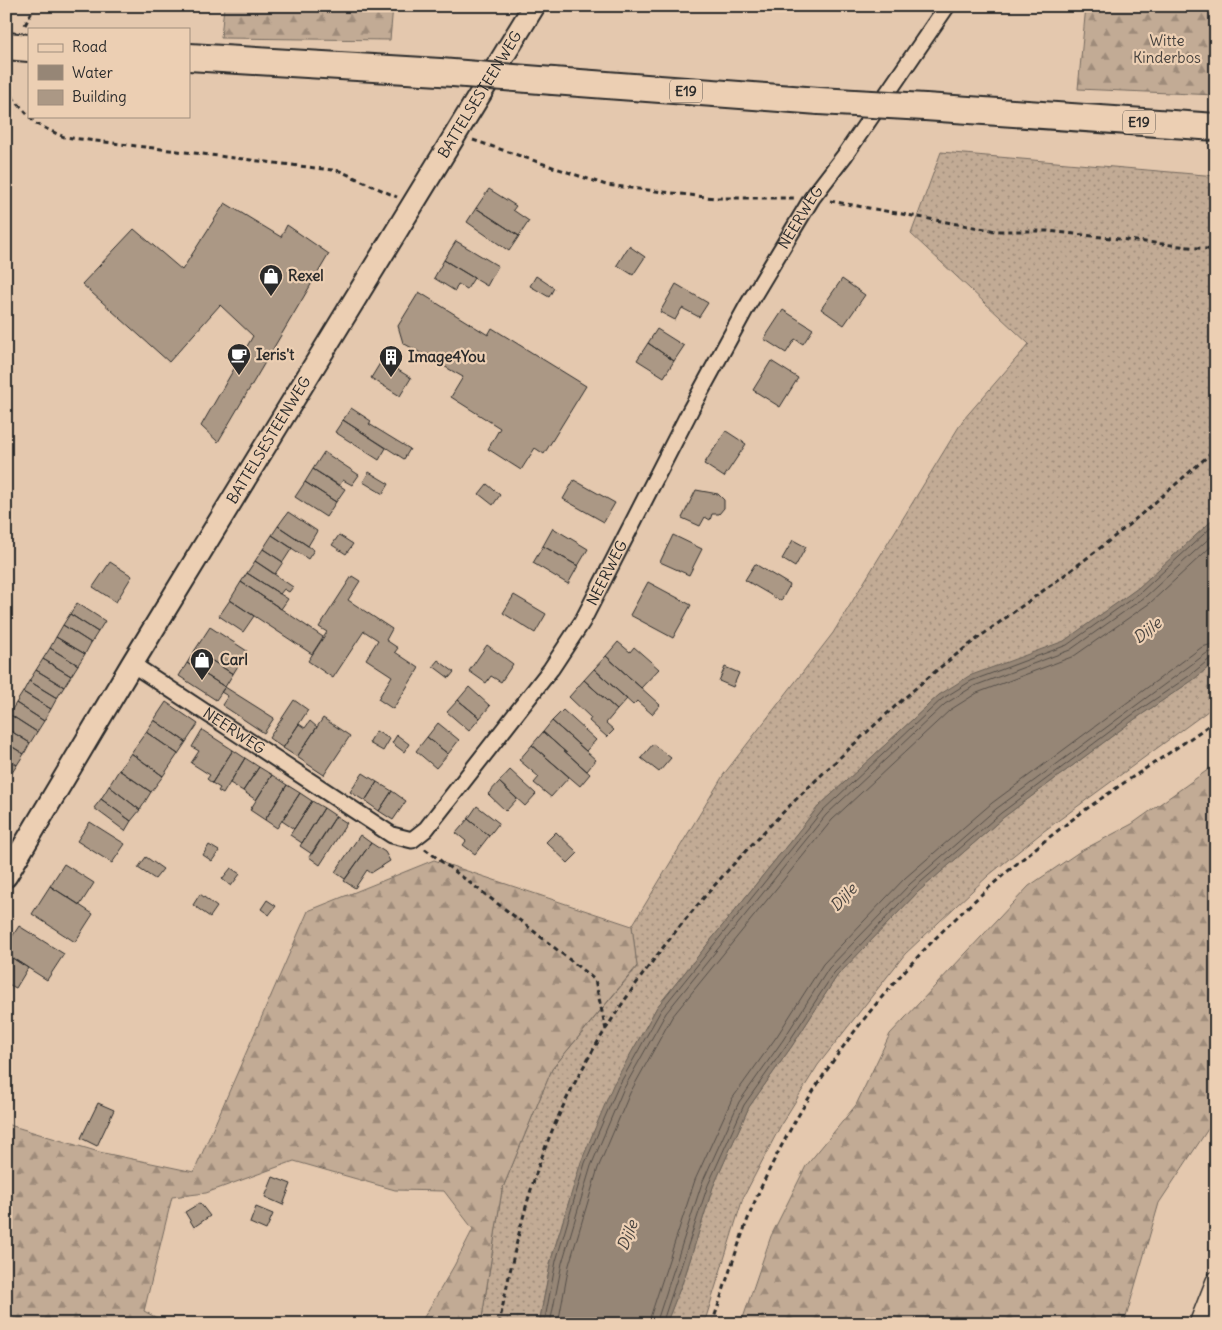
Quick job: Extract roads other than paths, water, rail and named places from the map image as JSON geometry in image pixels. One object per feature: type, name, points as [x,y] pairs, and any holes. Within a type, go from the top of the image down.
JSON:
[{"type":"highway","points":[[6,46],[28,48]]},
{"type":"highway","name":"E19","points":[[190,57],[440,72],[819,101],[1216,127]]},
{"type":"main road","name":"BATTELSESTEENWEG","points":[[6,876],[132,664],[534,6]]},
{"type":"street","name":"NEERWEG","points":[[132,664],[392,835],[412,840],[426,828],[550,669],[582,622],[691,409],[746,308],[787,243],[812,198],[845,154],[947,6]]},
{"type":"street","points":[[1199,1324],[1216,1281]]},
{"type":"water","name":"Dijle","points":[[1216,517],[1216,661],[1193,680],[1135,719],[1004,817],[918,892],[837,976],[792,1046],[749,1107],[713,1187],[685,1276],[666,1324],[539,1324],[551,1260],[581,1162],[613,1085],[657,1007],[818,807],[939,695],[969,676],[1064,641],[1138,588]]},
{"type":"place","name":"Rexel","points":[[271,297]]},
{"type":"place","name":"Ieris't","points":[[239,376]]},
{"type":"place","name":"Image4You","points":[[391,378]]},
{"type":"place","name":"Carl","points":[[202,681]]},
{"type":"park label","name":"Witte Kinderbos","points":[[1167,50]]}]
